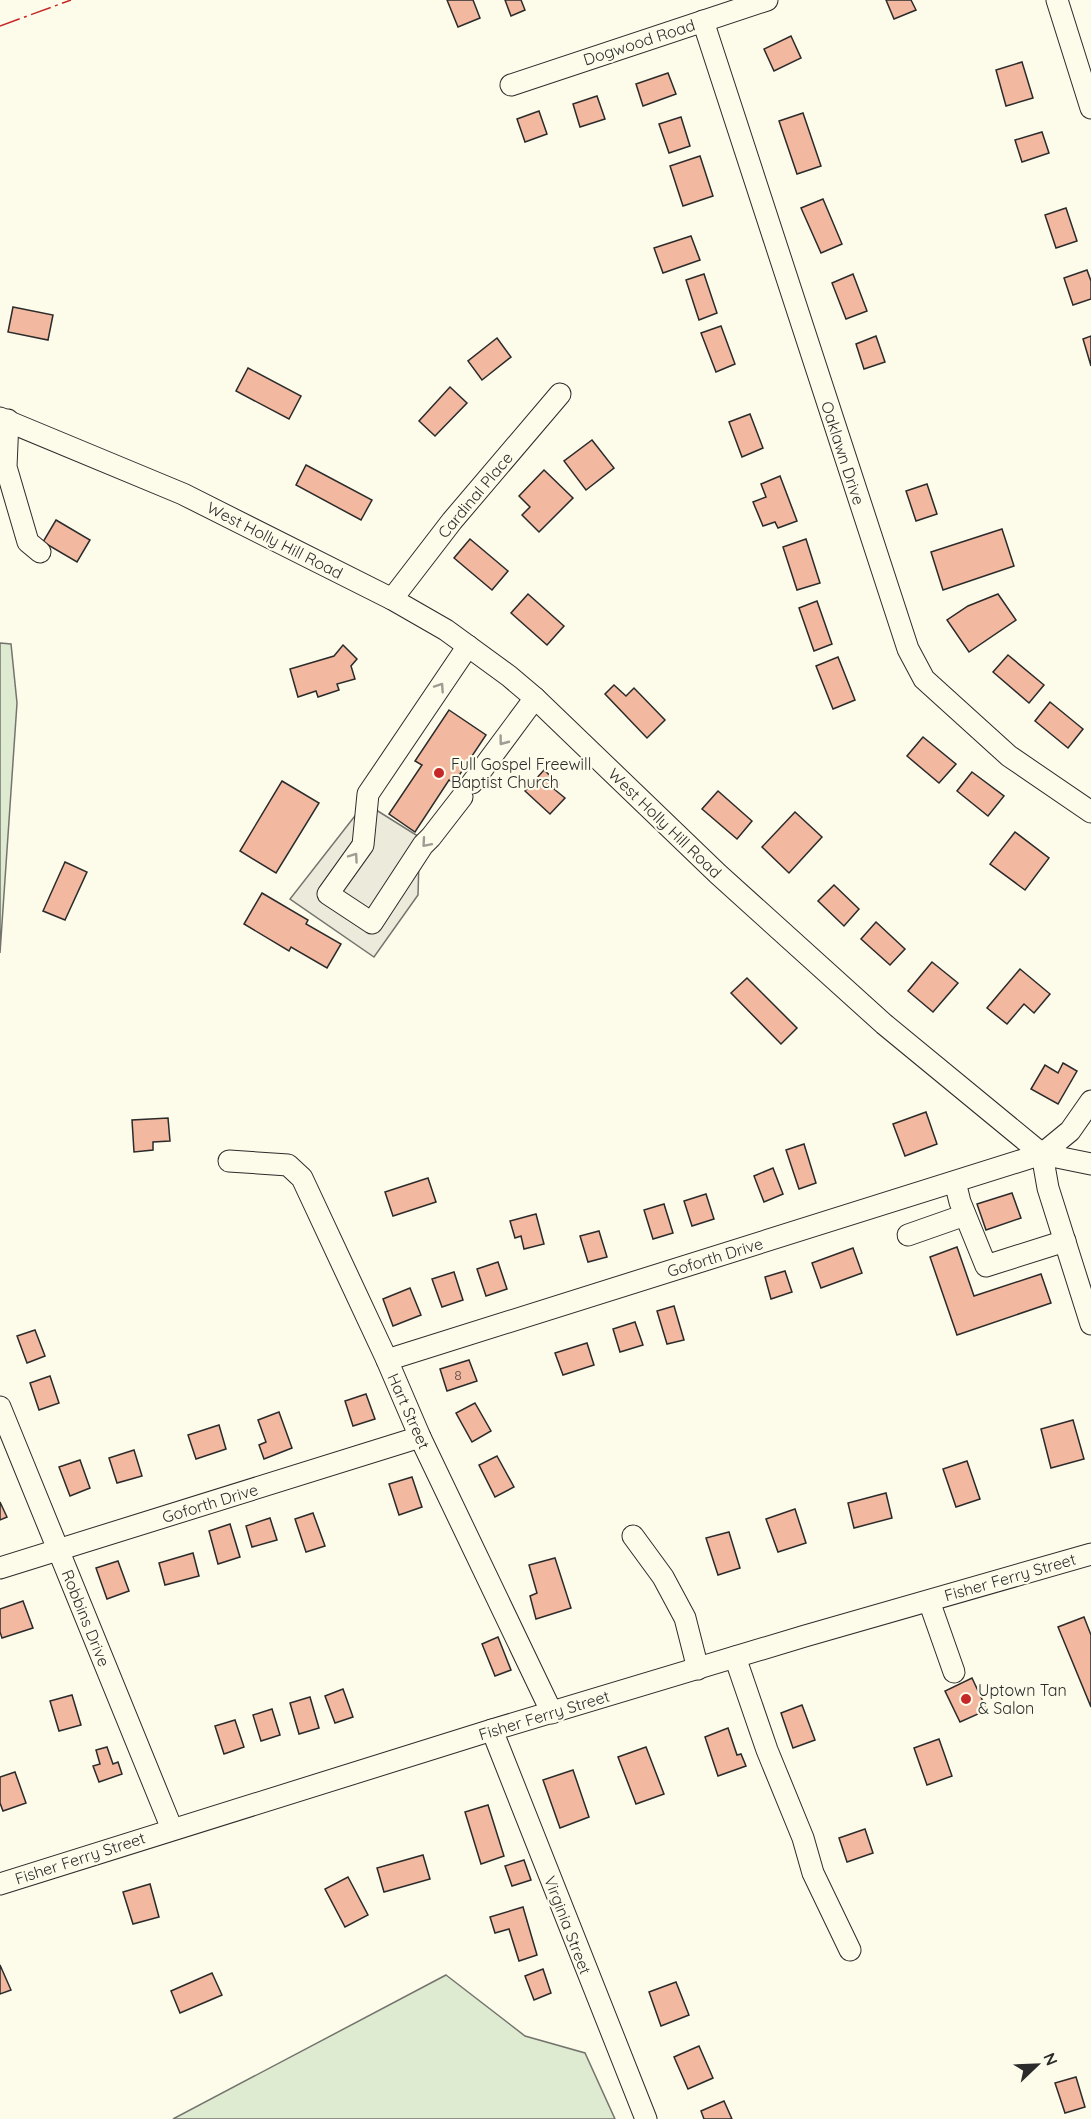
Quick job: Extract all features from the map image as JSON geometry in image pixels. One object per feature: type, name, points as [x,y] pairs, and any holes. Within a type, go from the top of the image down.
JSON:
[{"type":"street","name":"Dogwood Road","points":[[511,85],[710,12],[767,0]]},
{"type":"street","points":[[1057,0],[1091,108]]},
{"type":"street","name":"Oaklawn Drive","points":[[710,12],[908,649],[924,678],[1009,756],[1091,812]]},
{"type":"street","name":"Cardinal Place","points":[[392,598],[452,521],[560,394]]},
{"type":"street","points":[[4,419],[6,466],[28,542],[40,552]]},
{"type":"street","name":"West Holly Hill Road","points":[[4,419],[183,494],[392,598],[446,630],[535,698],[718,874],[875,1017],[1042,1154]]},
{"type":"street","points":[[468,646],[368,794],[363,845],[328,894],[372,923],[423,845],[535,698]]},
{"type":"street","points":[[1042,1154],[1070,1131],[1091,1101]]},
{"type":"street","points":[[1042,1154],[1091,1164]]},
{"type":"street","points":[[1042,1154],[1048,1188],[1091,1323]]},
{"type":"street","name":"Goforth Drive","points":[[387,1360],[1042,1154]]},
{"type":"street","name":"Hart Street","points":[[230,1161],[288,1165],[302,1178],[387,1360],[420,1437],[552,1713]]},
{"type":"street","points":[[955,1182],[965,1215],[986,1266],[1065,1241]]},
{"type":"street","points":[[908,1235],[965,1215]]},
{"type":"street","name":"Robbins Drive","points":[[0,1407],[172,1829]]},
{"type":"street","name":"Goforth Drive","points":[[0,1568],[420,1437]]},
{"type":"street","points":[[633,1536],[663,1577],[685,1618],[698,1669]]},
{"type":"street","name":"Fisher Ferry Street","points":[[0,1884],[492,1730],[1091,1554]]},
{"type":"street","points":[[929,1601],[954,1672]]},
{"type":"street","points":[[735,1657],[767,1750],[803,1838],[813,1873],[850,1950]]},
{"type":"street","name":"Virginia Street","points":[[492,1730],[646,2119]]},
{"type":"green space","points":[[0,643],[11,644],[17,703],[0,953]]},
{"type":"green space","points":[[446,1975],[525,2036],[585,2053],[615,2119],[173,2119]]},
{"type":"shaded area","points":[[365,803],[429,843],[419,860],[418,895],[374,957],[290,899]]},
{"type":"building","points":[[447,0],[473,0],[480,18],[458,27]]},
{"type":"building","points":[[505,0],[521,0],[525,10],[511,16]]},
{"type":"building","points":[[886,0],[911,0],[916,10],[894,19]]},
{"type":"building","points":[[791,36],[801,58],[774,71],[764,49]]},
{"type":"building","points":[[1022,62],[1033,98],[1006,106],[996,70]]},
{"type":"building","points":[[668,73],[676,94],[643,106],[636,84]]},
{"type":"building","points":[[597,96],[605,119],[580,127],[573,104]]},
{"type":"building","points":[[539,111],[547,134],[525,142],[517,119]]},
{"type":"building","points":[[803,113],[821,166],[797,174],[779,121]]},
{"type":"building","points":[[681,117],[690,146],[669,153],[659,124]]},
{"type":"building","points":[[1042,132],[1049,153],[1022,162],[1015,140]]},
{"type":"building","points":[[700,156],[713,196],[683,206],[670,166]]},
{"type":"building","points":[[823,199],[842,244],[821,253],[801,208]]},
{"type":"building","points":[[1066,208],[1077,241],[1056,248],[1045,215]]},
{"type":"building","points":[[691,236],[700,260],[663,273],[654,248]]},
{"type":"building","points":[[1087,270],[1091,281],[1091,299],[1073,305],[1064,278]]},
{"type":"building","points":[[704,274],[717,313],[699,320],[686,280]]},
{"type":"building","points":[[853,274],[867,311],[846,319],[832,283]]},
{"type":"building","points":[[13,307],[53,315],[48,340],[8,332]]},
{"type":"building","points":[[721,326],[735,364],[716,372],[701,333]]},
{"type":"building","points":[[876,336],[885,362],[864,369],[856,344]]},
{"type":"building","points":[[1091,336],[1091,366],[1083,339]]},
{"type":"building","points":[[497,338],[511,357],[482,380],[468,361]]},
{"type":"building","points":[[248,368],[301,396],[289,419],[236,391]]},
{"type":"building","points":[[450,387],[467,403],[435,436],[419,421]]},
{"type":"building","points":[[750,414],[763,448],[742,457],[729,422]]},
{"type":"building","points":[[592,440],[614,468],[586,490],[564,461]]},
{"type":"building","points":[[306,465],[372,500],[361,520],[296,485]]},
{"type":"building","points":[[544,470],[573,498],[539,532],[522,515],[530,507],[519,496]]},
{"type":"building","points":[[780,476],[797,521],[778,528],[775,522],[763,526],[753,502],[766,497],[761,484]]},
{"type":"building","points":[[927,484],[937,514],[916,521],[906,491]]},
{"type":"building","points":[[56,520],[90,540],[77,562],[43,542]]},
{"type":"building","points":[[1002,529],[1014,566],[943,590],[931,552]]},
{"type":"building","points":[[470,539],[508,571],[492,590],[454,558]]},
{"type":"building","points":[[806,539],[820,583],[797,590],[783,547]]},
{"type":"building","points":[[528,594],[564,626],[547,645],[511,613]]},
{"type":"building","points":[[998,594],[1016,620],[969,652],[947,620],[968,606]]},
{"type":"building","points":[[817,601],[832,644],[814,651],[799,608]]},
{"type":"building","points":[[343,645],[357,659],[351,666],[355,679],[337,684],[339,690],[318,697],[316,691],[298,697],[290,669],[334,656]]},
{"type":"building","points":[[1008,655],[1044,685],[1029,703],[993,672]]},
{"type":"building","points":[[838,657],[855,700],[833,709],[816,666]]},
{"type":"building","points":[[614,685],[626,696],[634,688],[665,720],[647,738],[605,694]]},
{"type":"building","points":[[1050,702],[1083,729],[1068,748],[1035,721]]},
{"type":"building","name":"Full Gospel Freewill Baptist Church","points":[[449,710],[486,735],[454,783],[449,780],[415,832],[389,814],[422,765],[415,761]]},
{"type":"building","points":[[923,737],[956,764],[939,783],[907,756]]},
{"type":"building","points":[[544,770],[559,784],[554,789],[565,798],[550,814],[525,791]]},
{"type":"building","points":[[972,772],[1004,796],[988,816],[957,791]]},
{"type":"building","points":[[282,781],[319,803],[276,873],[240,851]]},
{"type":"building","points":[[718,791],[752,821],[737,839],[702,809]]},
{"type":"building","points":[[795,812],[822,837],[789,873],[762,847]]},
{"type":"building","points":[[1015,832],[1049,858],[1025,890],[990,864]]},
{"type":"building","points":[[65,862],[87,872],[65,920],[43,911]]},
{"type":"building","points":[[834,885],[859,909],[844,926],[818,901]]},
{"type":"building","points":[[262,893],[308,920],[306,924],[341,944],[327,968],[291,947],[289,951],[244,924]]},
{"type":"building","points":[[876,922],[905,949],[890,965],[861,939]]},
{"type":"building","points":[[932,962],[958,983],[933,1012],[908,991]]},
{"type":"building","points":[[1020,969],[1050,994],[1034,1013],[1024,1004],[1007,1024],[987,1008]]},
{"type":"building","points":[[747,978],[797,1028],[781,1044],[731,993]]},
{"type":"building","points":[[1063,1063],[1077,1071],[1058,1104],[1031,1089],[1045,1065],[1058,1073]]},
{"type":"building","points":[[926,1112],[937,1144],[905,1156],[893,1124]]},
{"type":"building","points":[[168,1118],[170,1141],[153,1142],[153,1150],[134,1152],[132,1120]]},
{"type":"building","points":[[804,1144],[816,1183],[799,1189],[786,1150]]},
{"type":"building","points":[[773,1168],[783,1194],[764,1202],[754,1176]]},
{"type":"building","points":[[428,1178],[436,1202],[393,1216],[385,1192]]},
{"type":"building","points":[[1012,1193],[1021,1218],[986,1230],[977,1204]]},
{"type":"building","points":[[706,1194],[714,1219],[692,1226],[684,1201]]},
{"type":"building","points":[[664,1204],[673,1233],[653,1239],[644,1210]]},
{"type":"building","points":[[536,1214],[544,1244],[524,1249],[521,1236],[515,1238],[510,1221]]},
{"type":"building","points":[[599,1231],[607,1257],[588,1262],[580,1236]]},
{"type":"building","points":[[957,1247],[974,1296],[1041,1274],[1051,1303],[957,1335],[930,1257]]},
{"type":"building","points":[[853,1248],[862,1273],[821,1288],[812,1263]]},
{"type":"building","points":[[498,1262],[507,1289],[486,1296],[477,1269]]},
{"type":"building","points":[[785,1271],[792,1292],[771,1299],[765,1277]]},
{"type":"building","points":[[454,1272],[463,1300],[442,1307],[432,1279]]},
{"type":"building","points":[[410,1288],[421,1315],[393,1326],[383,1299]]},
{"type":"building","points":[[674,1306],[684,1340],[667,1344],[657,1311]]},
{"type":"building","points":[[635,1322],[643,1345],[620,1352],[613,1329]]},
{"type":"building","points":[[35,1330],[45,1356],[27,1363],[17,1336]]},
{"type":"building","points":[[587,1343],[594,1365],[563,1375],[555,1353]]},
{"type":"building","points":[[469,1360],[477,1381],[447,1391],[440,1369]]},
{"type":"building","points":[[50,1376],[59,1403],[39,1410],[30,1383]]},
{"type":"building","points":[[366,1394],[375,1419],[353,1426],[345,1401]]},
{"type":"building","points":[[475,1403],[491,1431],[472,1442],[456,1413]]},
{"type":"building","points":[[279,1412],[292,1448],[264,1459],[259,1445],[266,1442],[258,1420]]},
{"type":"building","points":[[1073,1420],[1084,1459],[1051,1468],[1041,1429]]},
{"type":"building","points":[[219,1425],[226,1449],[196,1459],[188,1435]]},
{"type":"building","points":[[134,1450],[142,1476],[117,1483],[109,1458]]},
{"type":"building","points":[[497,1456],[514,1487],[495,1497],[479,1465]]},
{"type":"building","points":[[80,1460],[90,1488],[70,1496],[59,1467]]},
{"type":"building","points":[[967,1461],[980,1499],[956,1507],[943,1469]]},
{"type":"building","points":[[412,1477],[422,1507],[399,1515],[389,1484]]},
{"type":"building","points":[[886,1493],[892,1518],[854,1528],[848,1503]]},
{"type":"building","points":[[0,1502],[7,1517],[0,1520]]},
{"type":"building","points":[[795,1509],[806,1543],[778,1552],[766,1519]]},
{"type":"building","points":[[313,1513],[325,1546],[306,1552],[295,1519]]},
{"type":"building","points":[[270,1518],[277,1540],[252,1547],[246,1526]]},
{"type":"building","points":[[230,1524],[240,1557],[218,1564],[209,1531]]},
{"type":"building","points":[[729,1532],[740,1568],[718,1575],[706,1538]]},
{"type":"building","points":[[193,1553],[199,1576],[165,1585],[159,1563]]},
{"type":"building","points":[[555,1558],[571,1608],[536,1619],[530,1596],[537,1593],[529,1565]]},
{"type":"building","points":[[118,1561],[129,1591],[107,1599],[96,1568]]},
{"type":"building","points":[[23,1601],[33,1628],[2,1638],[0,1609]]},
{"type":"building","points":[[1084,1617],[1091,1635],[1091,1707],[1058,1627]]},
{"type":"building","points":[[498,1637],[511,1670],[495,1676],[482,1644]]},
{"type":"building","points":[[972,1678],[987,1710],[960,1722],[945,1691]]},
{"type":"building","points":[[343,1689],[353,1717],[335,1723],[325,1696]]},
{"type":"building","points":[[72,1695],[81,1725],[59,1731],[50,1701]]},
{"type":"building","points":[[310,1697],[319,1728],[299,1734],[290,1703]]},
{"type":"building","points":[[802,1705],[815,1740],[793,1748],[781,1713]]},
{"type":"building","points":[[272,1709],[280,1735],[261,1741],[253,1715]]},
{"type":"building","points":[[235,1720],[244,1747],[224,1754],[215,1726]]},
{"type":"building","points":[[728,1728],[737,1755],[741,1754],[746,1766],[718,1776],[705,1737]]},
{"type":"building","points":[[939,1739],[952,1776],[927,1785],[914,1748]]},
{"type":"building","points":[[107,1747],[113,1764],[118,1762],[122,1774],[99,1782],[93,1766],[100,1764],[96,1750]]},
{"type":"building","points":[[646,1747],[664,1794],[636,1804],[618,1757]]},
{"type":"building","points":[[573,1770],[589,1817],[560,1828],[543,1780]]},
{"type":"building","points":[[15,1772],[26,1803],[3,1811],[0,1803],[0,1777]]},
{"type":"building","points":[[488,1805],[504,1856],[481,1864],[465,1812]]},
{"type":"building","points":[[865,1829],[873,1853],[847,1862],[839,1838]]},
{"type":"building","points":[[423,1855],[430,1879],[384,1892],[377,1868]]},
{"type":"building","points":[[524,1860],[531,1880],[512,1886],[505,1866]]},
{"type":"building","points":[[348,1877],[368,1915],[345,1927],[325,1889]]},
{"type":"building","points":[[150,1884],[159,1917],[133,1924],[123,1892]]},
{"type":"building","points":[[523,1907],[537,1955],[519,1961],[509,1929],[495,1933],[490,1917]]},
{"type":"building","points":[[0,1965],[11,1990],[0,1994]]},
{"type":"building","points":[[543,1969],[551,1993],[534,2000],[525,1976]]},
{"type":"building","points":[[212,1973],[222,1995],[180,2013],[171,1991]]},
{"type":"building","points":[[676,1982],[689,2015],[661,2026],[649,1992]]},
{"type":"building","points":[[699,2046],[713,2078],[688,2089],[674,2057]]},
{"type":"building","points":[[1076,2077],[1085,2107],[1065,2113],[1055,2083]]},
{"type":"building","points":[[724,2101],[732,2119],[704,2119],[701,2111]]},
{"type":"power","points":[[0,26],[71,0]]},
{"type":"place","name":"Full Gospel Freewill Baptist Church","points":[[439,773]]},
{"type":"place","name":"Uptown Tan & Salon","points":[[966,1699]]}]
